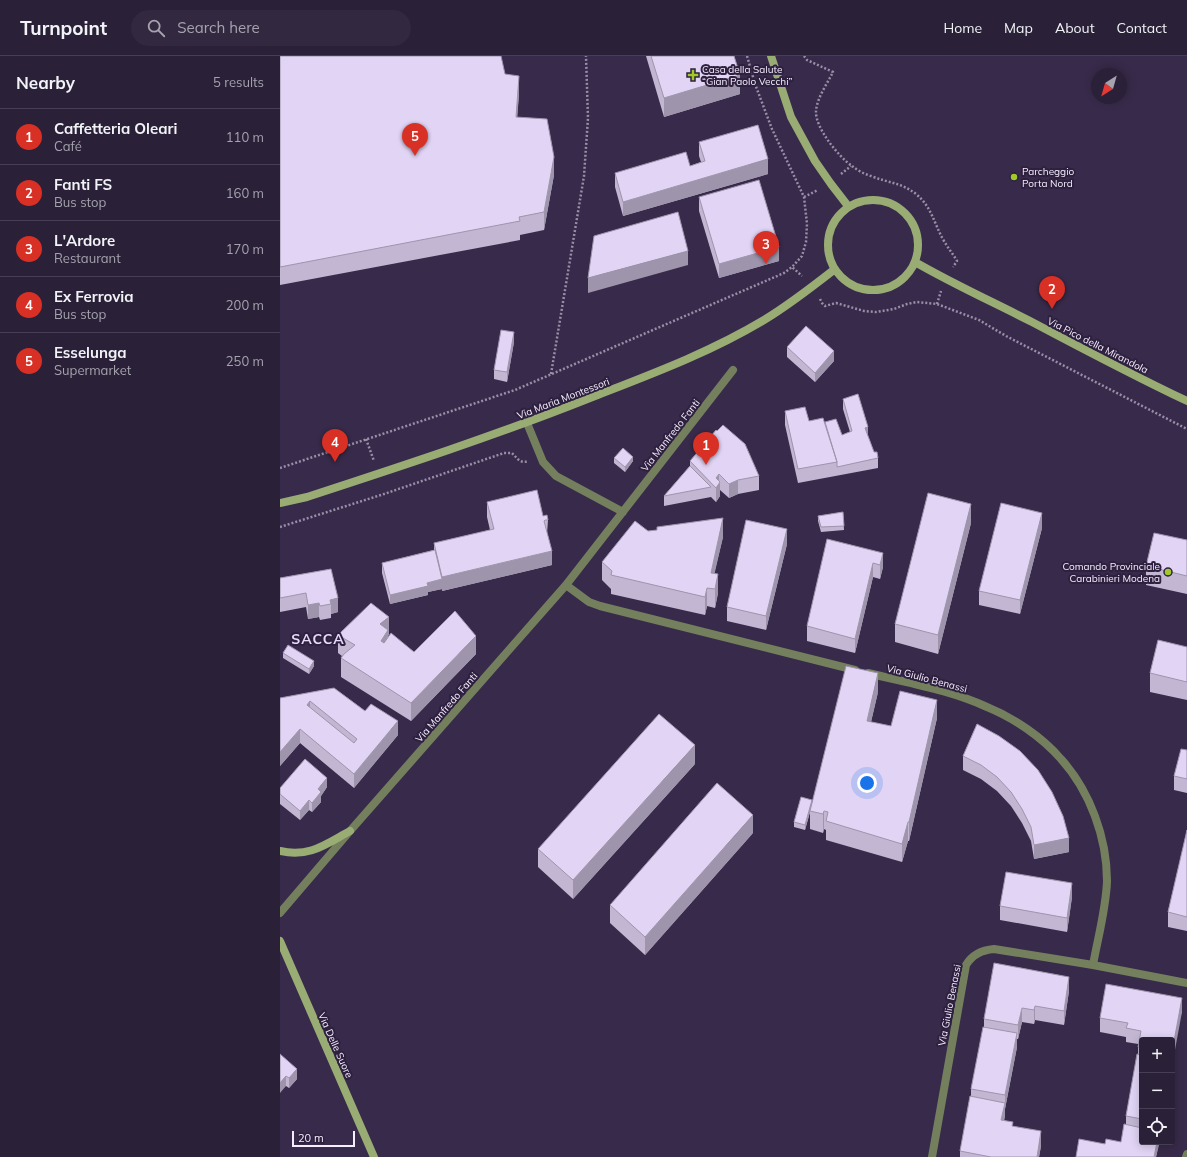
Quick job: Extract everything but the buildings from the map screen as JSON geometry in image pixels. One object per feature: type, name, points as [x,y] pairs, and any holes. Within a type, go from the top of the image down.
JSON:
[{"type":"street","points":[[771,56],[791,117],[815,161],[848,206]]},
{"type":"street","points":[[872,199],[885,201],[897,206],[907,215],[914,225],[918,237],[918,250],[915,262],[900,282],[877,290],[864,289],[853,285],[842,278],[835,269],[830,258],[828,235],[839,214],[848,206],[860,201],[872,199]]},
{"type":"street","name":"Via Pico della Mirandola","points":[[915,262],[1136,377],[1187,401]]},
{"type":"street","name":"Via Maria Montessori","points":[[280,503],[307,497],[527,423],[671,366],[722,343],[763,321],[790,304],[835,269]]},
{"type":"street","name":"Via Manfredo Fanti","points":[[280,913],[566,585],[733,370]]},
{"type":"street","points":[[527,423],[543,462],[556,476],[623,512]]},
{"type":"street","name":"Via Giulio Benassi","points":[[566,585],[589,602],[600,606],[959,696],[988,707],[1014,720],[1038,737],[1061,759],[1077,780],[1088,800],[1097,823],[1105,853],[1107,881],[1104,909],[1093,965]]},
{"type":"street","points":[[280,852],[293,854],[306,853],[319,848],[350,831]]},
{"type":"street","name":"Via Delle Suore","points":[[280,941],[374,1157]]},
{"type":"street","name":"Via Giulio Benassi","points":[[932,1157],[966,965],[977,953],[985,949],[994,949],[1187,982]]},
{"type":"path","points":[[551,375],[584,176],[588,118],[586,56]]},
{"type":"path","points":[[804,56],[807,60],[834,72],[818,102],[816,110],[817,122],[823,134],[851,166],[870,176],[902,185],[917,195],[930,211],[944,242],[957,261],[946,279],[937,304]]},
{"type":"path","points":[[280,468],[515,390],[784,273],[792,267]]},
{"type":"path","points":[[280,527],[384,494],[504,453],[512,453],[520,462],[524,463],[540,456]]},
{"type":"place","name":"Casa della Salute “Gian Paolo Vecchi”","points":[[693,75]]},
{"type":"place","name":"Esselunga","points":[[415,156]]},
{"type":"place","name":"Parcheggio Porta Nord","points":[[1014,177]]},
{"type":"place","name":"L'Ardore","points":[[766,264]]},
{"type":"place","name":"Fanti FS","points":[[1052,309]]},
{"type":"place","name":"Ex Ferrovia","points":[[335,462]]},
{"type":"place","name":"Caffetteria Oleari","points":[[706,465]]},
{"type":"place","name":"Comando Provinciale Carabinieri Modena","points":[[1168,572]]},
{"type":"district","name":"SACCA","points":[[318,639]]}]
